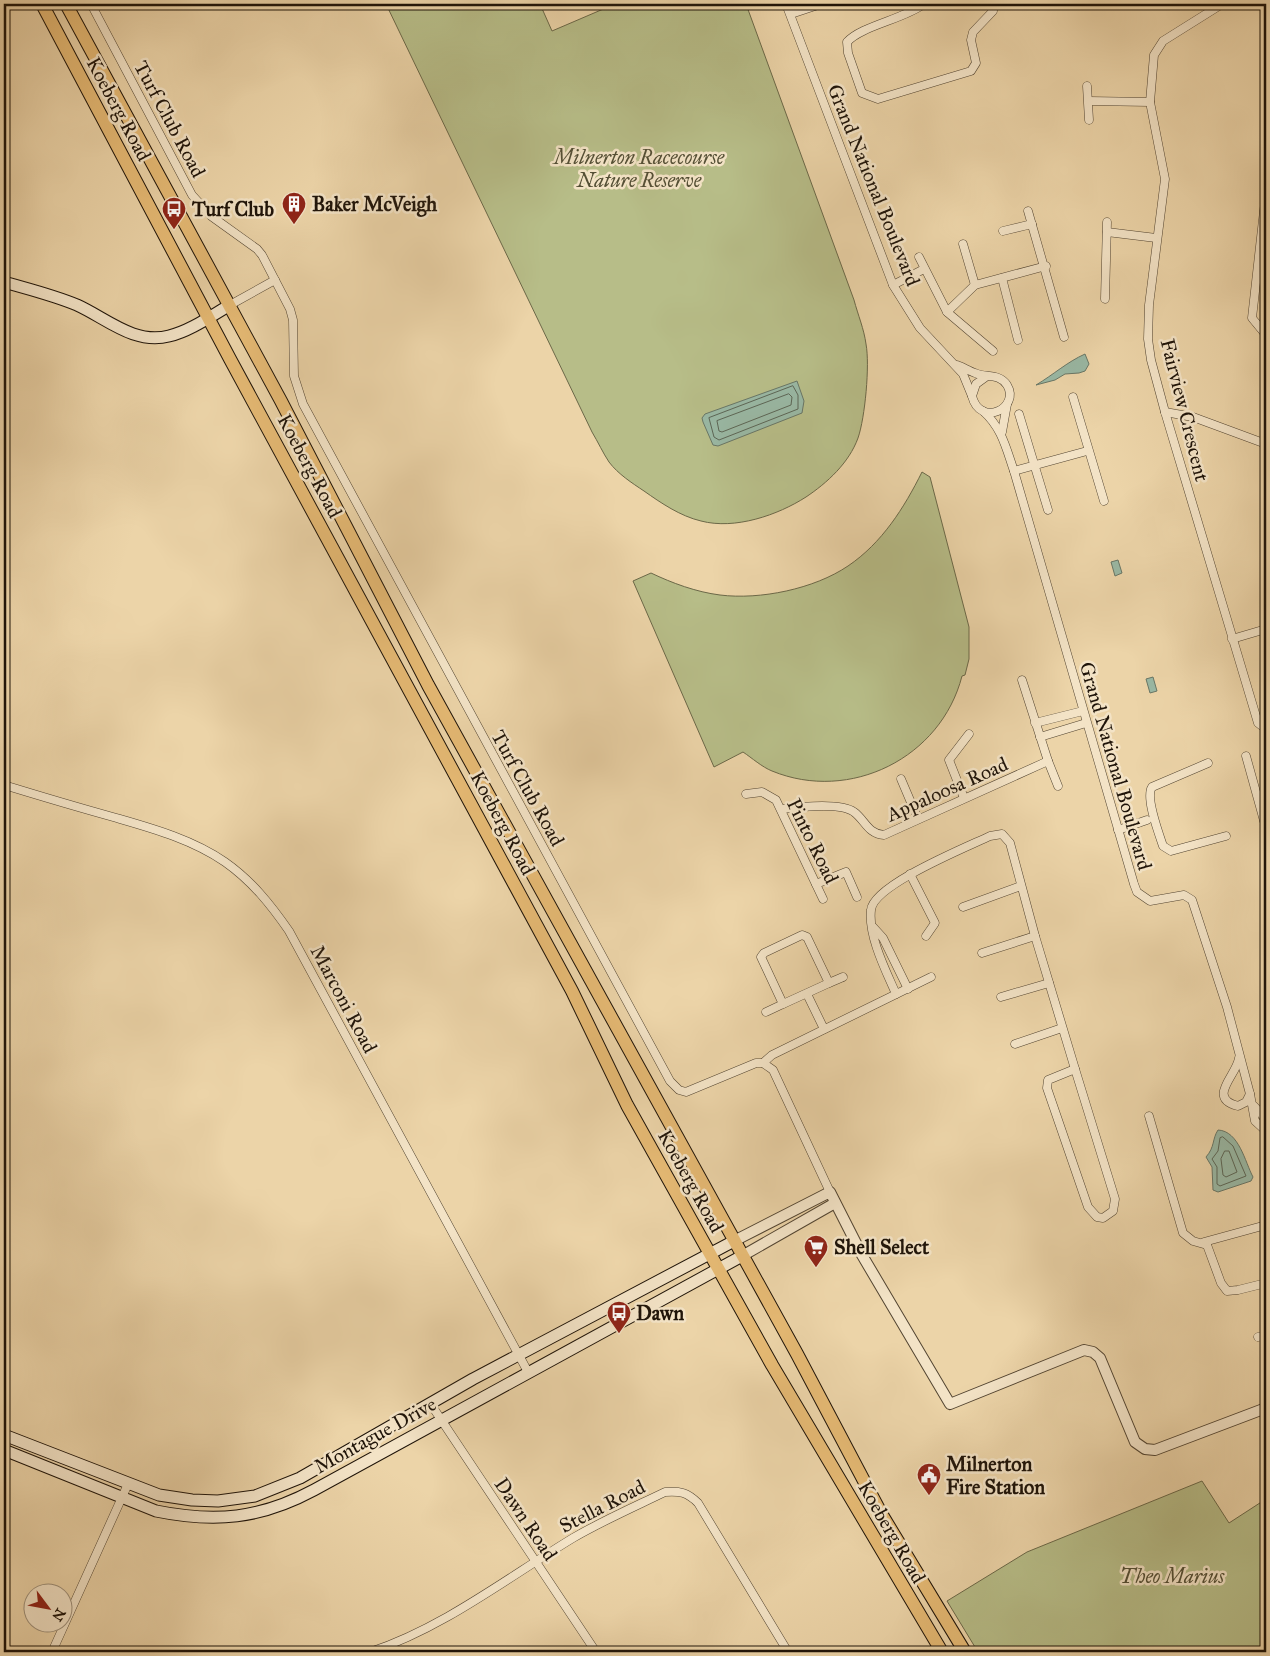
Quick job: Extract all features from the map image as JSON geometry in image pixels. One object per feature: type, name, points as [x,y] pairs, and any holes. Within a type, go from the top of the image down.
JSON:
[{"type":"main road","name":"Koeberg Road","points":[[42,4],[572,991],[627,1105],[718,1269],[890,1569],[942,1652]]},
{"type":"main road","name":"Koeberg Road","points":[[66,4],[230,304],[428,685],[742,1256],[798,1354],[882,1515],[965,1652]]},
{"type":"main road","points":[[4,282],[71,303],[124,330],[141,336],[168,337],[209,317],[230,304]]},
{"type":"main road","name":"Montague Drive","points":[[4,1434],[159,1495],[192,1500],[218,1501],[255,1496],[300,1478],[518,1354],[734,1241]]},
{"type":"main road","name":"Montague Drive","points":[[4,1450],[156,1511],[182,1516],[220,1519],[266,1511],[303,1496],[742,1256]]},
{"type":"street","name":"Turf Club Road","points":[[91,4],[192,195],[211,216],[257,249],[275,280],[290,308],[293,320],[294,376],[303,404],[670,1081],[679,1090],[686,1092],[756,1063],[763,1063]]},
{"type":"street","name":"Grand National Boulevard","points":[[786,4],[894,286],[925,334],[955,364],[965,378],[972,396]]},
{"type":"street","points":[[791,14],[821,4]]},
{"type":"street","points":[[923,4],[908,14],[862,32],[847,42],[848,53],[862,93],[867,97],[878,99],[971,71],[976,63],[971,40],[973,32],[992,13],[992,4]]},
{"type":"street","name":"Fairview Crescent","points":[[1222,4],[1172,34],[1156,48],[1150,102],[1165,179],[1156,238],[1149,305],[1148,339],[1151,360],[1232,639],[1258,723],[1266,729]]},
{"type":"street","points":[[1087,86],[1089,120]]},
{"type":"street","points":[[1088,101],[1150,102]]},
{"type":"street","points":[[1266,193],[1252,318],[1266,335]]},
{"type":"street","points":[[1028,211],[1046,266],[1064,337]]},
{"type":"street","points":[[1105,299],[1107,222]]},
{"type":"street","points":[[1003,231],[1032,224]]},
{"type":"street","points":[[1107,232],[1156,238]]},
{"type":"street","points":[[964,244],[975,285]]},
{"type":"street","points":[[919,257],[947,312],[993,351]]},
{"type":"street","points":[[947,312],[975,285],[1046,266]]},
{"type":"street","points":[[894,286],[925,271]]},
{"type":"street","points":[[1002,278],[1018,340]]},
{"type":"street","points":[[230,304],[275,280]]},
{"type":"street","name":"Grand National Boulevard","points":[[955,364],[973,373],[987,376]]},
{"type":"street","points":[[987,376],[998,377],[1006,384],[1009,395],[1007,403],[995,413],[983,411],[976,405],[972,396],[976,384],[987,376]]},
{"type":"street","points":[[1073,397],[1087,451],[1104,501]]},
{"type":"street","name":"Grand National Boulevard","points":[[1002,434],[1007,403]]},
{"type":"street","name":"Grand National Boulevard","points":[[983,411],[995,422],[1002,434],[1014,471],[1086,723],[1137,892],[1150,901],[1184,894],[1192,900],[1227,1007],[1253,1104],[1255,1121],[1266,1131]]},
{"type":"street","points":[[1166,412],[1193,417],[1266,444]]},
{"type":"street","points":[[1019,414],[1048,510]]},
{"type":"street","points":[[1014,471],[1087,451]]},
{"type":"street","points":[[1232,639],[1266,629]]},
{"type":"street","points":[[1022,680],[1035,723],[1058,786]]},
{"type":"street","points":[[1035,723],[1083,711]]},
{"type":"street","points":[[1040,736],[1086,723]]},
{"type":"street","points":[[964,798],[949,760],[969,734]]},
{"type":"street","points":[[1246,756],[1266,828]]},
{"type":"street","name":"Appaloosa Road","points":[[782,809],[840,807],[850,810],[868,828],[879,835],[884,835],[1048,761]]},
{"type":"street","points":[[1208,763],[1152,787],[1149,793],[1155,820],[1163,846],[1171,851],[1226,836]]},
{"type":"street","points":[[901,779],[918,819]]},
{"type":"street","name":"Marconi Road","points":[[4,786],[163,832],[201,848],[224,862],[250,882],[271,904],[289,931],[528,1372]]},
{"type":"street","name":"Pinto Road","points":[[746,794],[762,792],[770,795],[782,809],[824,899]]},
{"type":"street","points":[[1118,830],[1147,820]]},
{"type":"street","points":[[896,994],[875,944],[871,909],[874,902],[910,874],[990,836],[1002,834],[1010,843],[1062,1028],[1075,1069],[1115,1199],[1114,1211],[1103,1218],[1092,1214],[1088,1207],[1046,1088],[1048,1080],[1075,1069]]},
{"type":"street","points":[[816,884],[846,872],[857,897]]},
{"type":"street","points":[[910,874],[935,923],[926,936]]},
{"type":"street","points":[[963,907],[1021,886]]},
{"type":"street","points":[[873,927],[883,938],[908,989]]},
{"type":"street","points":[[783,1004],[761,957],[764,953],[796,936],[802,934],[806,937],[829,983]]},
{"type":"street","points":[[982,952],[1035,936]]},
{"type":"street","points":[[766,1012],[843,977]]},
{"type":"street","points":[[931,977],[772,1055],[763,1063],[773,1070],[835,1203],[862,1255],[950,1404],[1080,1351],[1089,1350],[1098,1355],[1102,1361],[1135,1442],[1148,1450],[1155,1450],[1266,1408]]},
{"type":"street","points":[[1001,998],[1049,983]]},
{"type":"street","points":[[807,994],[824,1029]]},
{"type":"street","points":[[1015,1044],[1062,1028]]},
{"type":"street","points":[[1239,1056],[1236,1068],[1224,1087],[1223,1094],[1230,1104],[1238,1106],[1246,1102],[1250,1094]]},
{"type":"street","points":[[1253,1104],[1266,1119]]},
{"type":"street","points":[[1150,1116],[1183,1233],[1193,1241],[1204,1242],[1266,1225]]},
{"type":"street","points":[[734,1241],[830,1192]]},
{"type":"street","points":[[742,1256],[835,1203]]},
{"type":"street","points":[[1204,1242],[1209,1249],[1221,1283],[1227,1290],[1238,1290],[1266,1283]]},
{"type":"street","name":"Dawn Road","points":[[430,1403],[534,1562],[596,1652]]},
{"type":"street","points":[[52,1652],[128,1484]]},
{"type":"street","name":"Stella Road","points":[[370,1652],[395,1648],[575,1537],[665,1492],[684,1492],[698,1503],[788,1652]]},
{"type":"green space","name":"Milnerton Racecourse Nature Reserve","points":[[386,4],[540,4],[552,31],[615,4],[746,4],[854,300],[865,338],[867,378],[861,429],[849,456],[829,479],[806,497],[783,510],[756,519],[728,524],[693,519],[671,509],[630,481],[613,466],[592,432]]},
{"type":"green space","points":[[922,472],[930,477],[969,627],[969,659],[965,675],[962,676],[951,705],[934,730],[913,751],[888,766],[861,777],[832,781],[802,779],[772,771],[743,752],[714,767],[633,581],[651,573],[676,584],[711,594],[752,596],[786,591],[819,581],[848,566],[882,536],[908,499]]},
{"type":"green space","name":"Theo Marius","points":[[1202,1481],[1229,1523],[1266,1499],[1266,1652],[978,1652],[947,1601],[1027,1552]]},
{"type":"water","points":[[1085,354],[1089,364],[1085,371],[1065,374],[1055,380],[1036,385],[1072,361]]},
{"type":"water","points":[[797,381],[804,401],[802,413],[718,446],[713,445],[703,422],[702,418],[705,414]]},
{"type":"water","points":[[1118,560],[1122,573],[1115,576],[1111,562]]},
{"type":"water","points":[[1153,677],[1157,691],[1150,693],[1146,679]]},
{"type":"water","points":[[1218,1130],[1225,1132],[1236,1141],[1253,1177],[1251,1181],[1218,1192],[1213,1190],[1212,1167],[1206,1157],[1211,1150]]},
{"type":"place","name":"Baker McVeigh","points":[[294,225]]},
{"type":"place","name":"Turf Club","points":[[174,230]]},
{"type":"place","name":"Shell Select","points":[[816,1268]]},
{"type":"place","name":"Dawn","points":[[619,1334]]},
{"type":"place","name":"Milnerton Fire Station","points":[[929,1496]]}]
